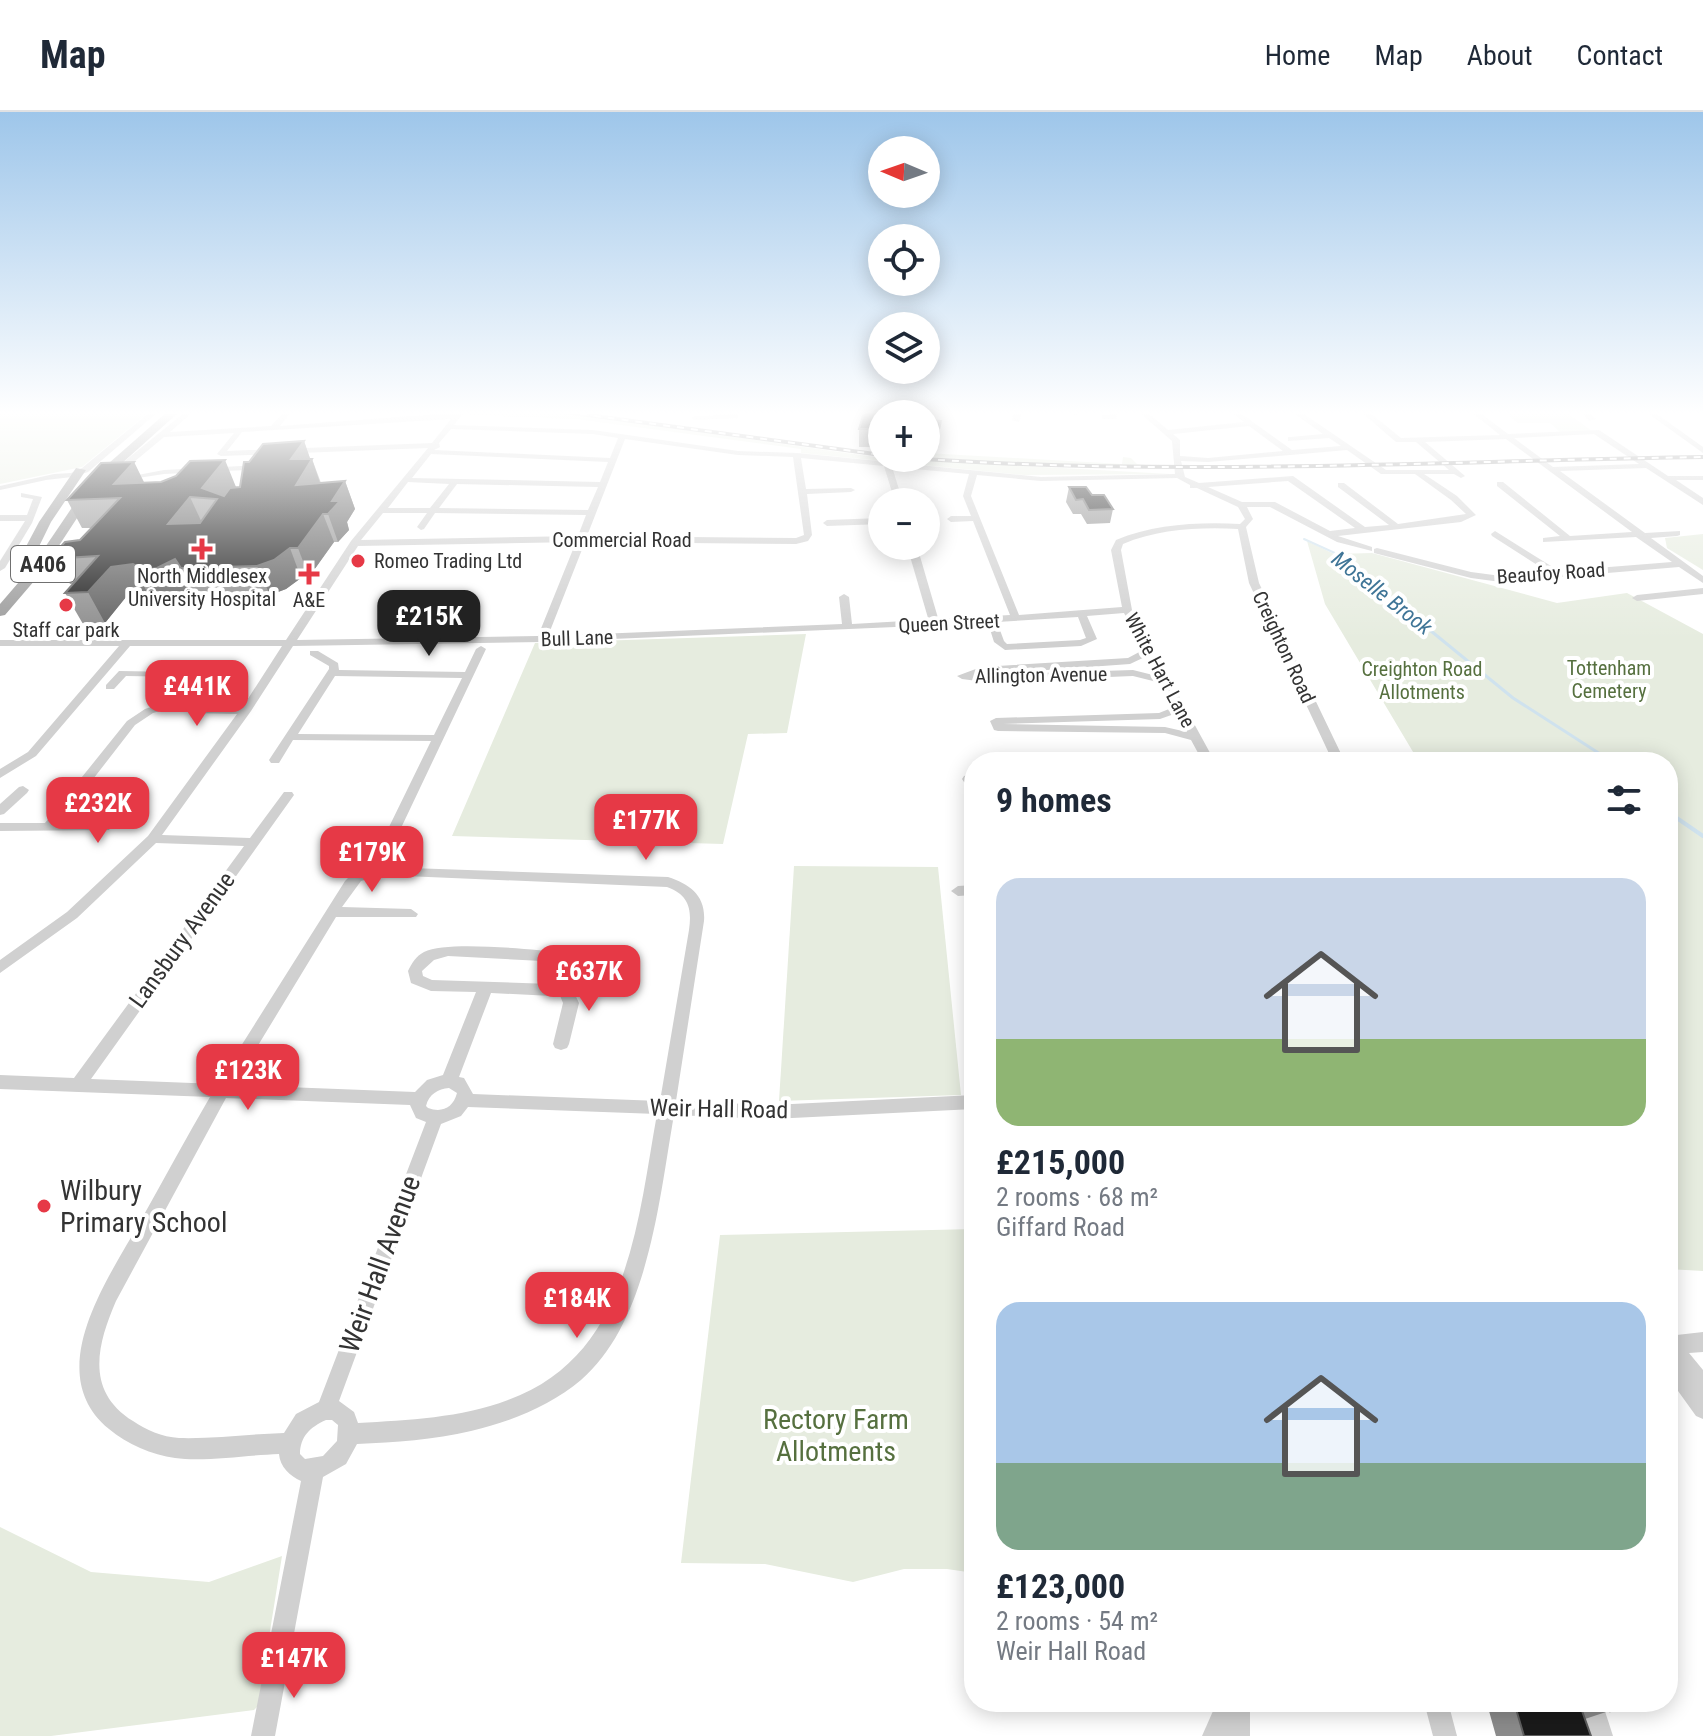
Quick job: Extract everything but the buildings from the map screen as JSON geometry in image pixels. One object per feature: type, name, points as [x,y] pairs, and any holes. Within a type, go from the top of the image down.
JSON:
[{"type":"highway","name":"A406","points":[[19,573],[45,522],[69,488]]},
{"type":"highway","name":"A406","points":[[0,594],[19,573],[81,488]]},
{"type":"highway","name":"A406","points":[[0,612],[32,579],[90,488]]},
{"type":"highway","name":"A406","points":[[77,509],[99,488]]},
{"type":"street","points":[[0,968],[72,915],[153,839],[245,711],[354,543],[401,488]]},
{"type":"street","points":[[421,527],[450,488]]},
{"type":"street","points":[[542,639],[601,488]]},
{"type":"street","name":"Commercial Road","points":[[354,543],[581,539],[796,541],[808,535],[801,488]]},
{"type":"street","points":[[969,488],[967,496],[1016,619]]},
{"type":"street","points":[[1198,488],[1241,505],[1249,519],[1242,527]]},
{"type":"street","points":[[1304,488],[1362,529]]},
{"type":"street","points":[[1345,488],[1396,526]]},
{"type":"street","points":[[1329,534],[1461,519],[1472,515],[1438,488]]},
{"type":"street","points":[[1505,488],[1566,537]]},
{"type":"street","points":[[1575,488],[1703,580]]},
{"type":"street","points":[[1682,488],[1703,502]]},
{"type":"street","points":[[802,492],[851,490]]},
{"type":"street","points":[[0,568],[5,552],[28,520],[38,497],[24,495]]},
{"type":"street","name":"Beaufoy Road","points":[[1241,505],[1272,504],[1329,534],[1373,550],[1489,578],[1679,564]]},
{"type":"street","points":[[382,510],[592,513]]},
{"type":"street","points":[[951,519],[976,518]]},
{"type":"street","points":[[0,521],[28,520]]},
{"type":"street","points":[[827,523],[868,522]]},
{"type":"street","name":"White Hart Lane","points":[[1203,752],[1127,610],[1116,560],[1119,542],[1145,534],[1223,525],[1242,527]]},
{"type":"street","name":"Creighton Road","points":[[1242,527],[1252,576],[1260,597],[1334,752]]},
{"type":"street","points":[[1546,540],[1677,533]]},
{"type":"street","points":[[1495,534],[1555,573]]},
{"type":"street","points":[[916,560],[933,618]]},
{"type":"street","points":[[1637,598],[1703,591]]},
{"type":"street","points":[[844,597],[847,626]]},
{"type":"street","name":"Queen Street","points":[[770,630],[992,621],[1127,610]]},
{"type":"street","points":[[992,621],[999,642],[1005,647],[1081,643],[1092,639],[1081,613]]},
{"type":"street","name":"Bull Lane","points":[[0,643],[542,639],[770,630]]},
{"type":"street","points":[[1,775],[32,754],[127,643]]},
{"type":"street","points":[[290,1443],[162,1446],[117,1422],[96,1397],[89,1378],[91,1345],[107,1302],[220,1091],[354,878],[379,863],[481,649]]},
{"type":"street","name":"Allington Avenue","points":[[1149,651],[1130,661],[1037,672],[985,679],[962,676],[981,670],[1037,672],[1133,673],[1165,681]]},
{"type":"street","points":[[314,653],[333,669],[351,673],[469,675]]},
{"type":"street","points":[[275,760],[333,669]]},
{"type":"street","points":[[110,687],[123,673],[236,675]]},
{"type":"street","points":[[175,703],[174,692],[190,675]]},
{"type":"street","points":[[49,827],[74,797],[79,784],[116,746],[131,723],[149,711],[175,703],[191,710],[245,711]]},
{"type":"street","points":[[1179,709],[1160,716],[1051,724],[1165,730],[1194,737]]},
{"type":"street","points":[[290,737],[439,738]]},
{"type":"street","points":[[0,811],[23,790]]},
{"type":"street","name":"Lansbury Avenue","points":[[78,1085],[288,795]]},
{"type":"street","points":[[0,827],[105,827],[122,806]]},
{"type":"street","points":[[153,839],[253,842]]},
{"type":"street","points":[[350,1434],[460,1425],[513,1411],[551,1391],[585,1363],[612,1328],[623,1302],[667,1110],[697,920],[695,902],[690,893],[682,886],[668,882],[379,863]]},
{"type":"street","points":[[958,891],[964,891]]},
{"type":"street","points":[[332,912],[411,914]]},
{"type":"street","points":[[443,952],[563,957],[571,961],[573,970],[563,985],[552,990],[485,989],[426,985],[416,979],[415,971],[429,956],[443,952]]},
{"type":"street","points":[[561,1044],[571,1003],[563,985]]},
{"type":"street","points":[[449,1081],[485,989]]},
{"type":"street","points":[[449,1081],[462,1087],[464,1100],[454,1113],[435,1119],[422,1113],[418,1106],[420,1099],[430,1086],[449,1081]]},
{"type":"street","points":[[0,1082],[420,1099]]},
{"type":"street","name":"Weir Hall Road","points":[[464,1100],[772,1112],[964,1102]]},
{"type":"street","name":"Weir Hall Avenue","points":[[326,1410],[435,1119]]},
{"type":"street","points":[[1678,1346],[1703,1342]]},
{"type":"street","points":[[1678,1356],[1703,1387]]},
{"type":"street","points":[[1678,1375],[1703,1409]]},
{"type":"street","points":[[326,1410],[343,1414],[350,1427],[350,1434],[338,1456],[328,1465],[314,1470],[295,1466],[290,1459],[290,1443],[305,1419],[326,1410]]},
{"type":"street","points":[[263,1736],[314,1470]]},
{"type":"street","points":[[1214,1736],[1225,1712]]},
{"type":"street","points":[[1238,1712],[1238,1736]]},
{"type":"street","points":[[1439,1712],[1445,1736]]},
{"type":"street","points":[[1593,1712],[1601,1736]]},
{"type":"green space","points":[[1703,534],[1703,570],[1667,548],[1665,538]]},
{"type":"green space","name":"Tottenham Cemetery","points":[[1307,541],[1334,554],[1372,553],[1557,603],[1627,593],[1703,634],[1703,1271],[1678,1270],[1678,752],[1413,752],[1325,604]]},
{"type":"green space","points":[[806,634],[787,733],[748,734],[723,844],[452,836],[535,643]]},
{"type":"green space","points":[[794,866],[938,867],[961,1095],[779,1101]]},
{"type":"green space","name":"Rectory Farm Allotments","points":[[964,1229],[964,1572],[904,1569],[853,1582],[765,1564],[681,1563],[720,1235]]},
{"type":"green space","points":[[0,1527],[91,1572],[209,1582],[282,1556],[258,1706],[254,1710],[51,1736],[0,1736]]},
{"type":"waterway","name":"Moselle Brook","points":[[1304,539],[1337,554],[1352,566]]},
{"type":"waterway","name":"Moselle Brook","points":[[1349,564],[1513,698],[1597,752]]},
{"type":"waterway","name":"Moselle Brook","points":[[1678,819],[1703,836]]},
{"type":"place","name":"North Middlesex University Hospital","points":[[202,549]]},
{"type":"place","name":"Romeo Trading Ltd","points":[[358,561]]},
{"type":"place","name":"A&E","points":[[309,574]]},
{"type":"place","name":"Staff car park","points":[[66,605]]},
{"type":"place","name":"Wilbury Primary School","points":[[44,1206]]},
{"type":"park label","name":"Creighton Road Allotments","points":[[1422,680]]}]
